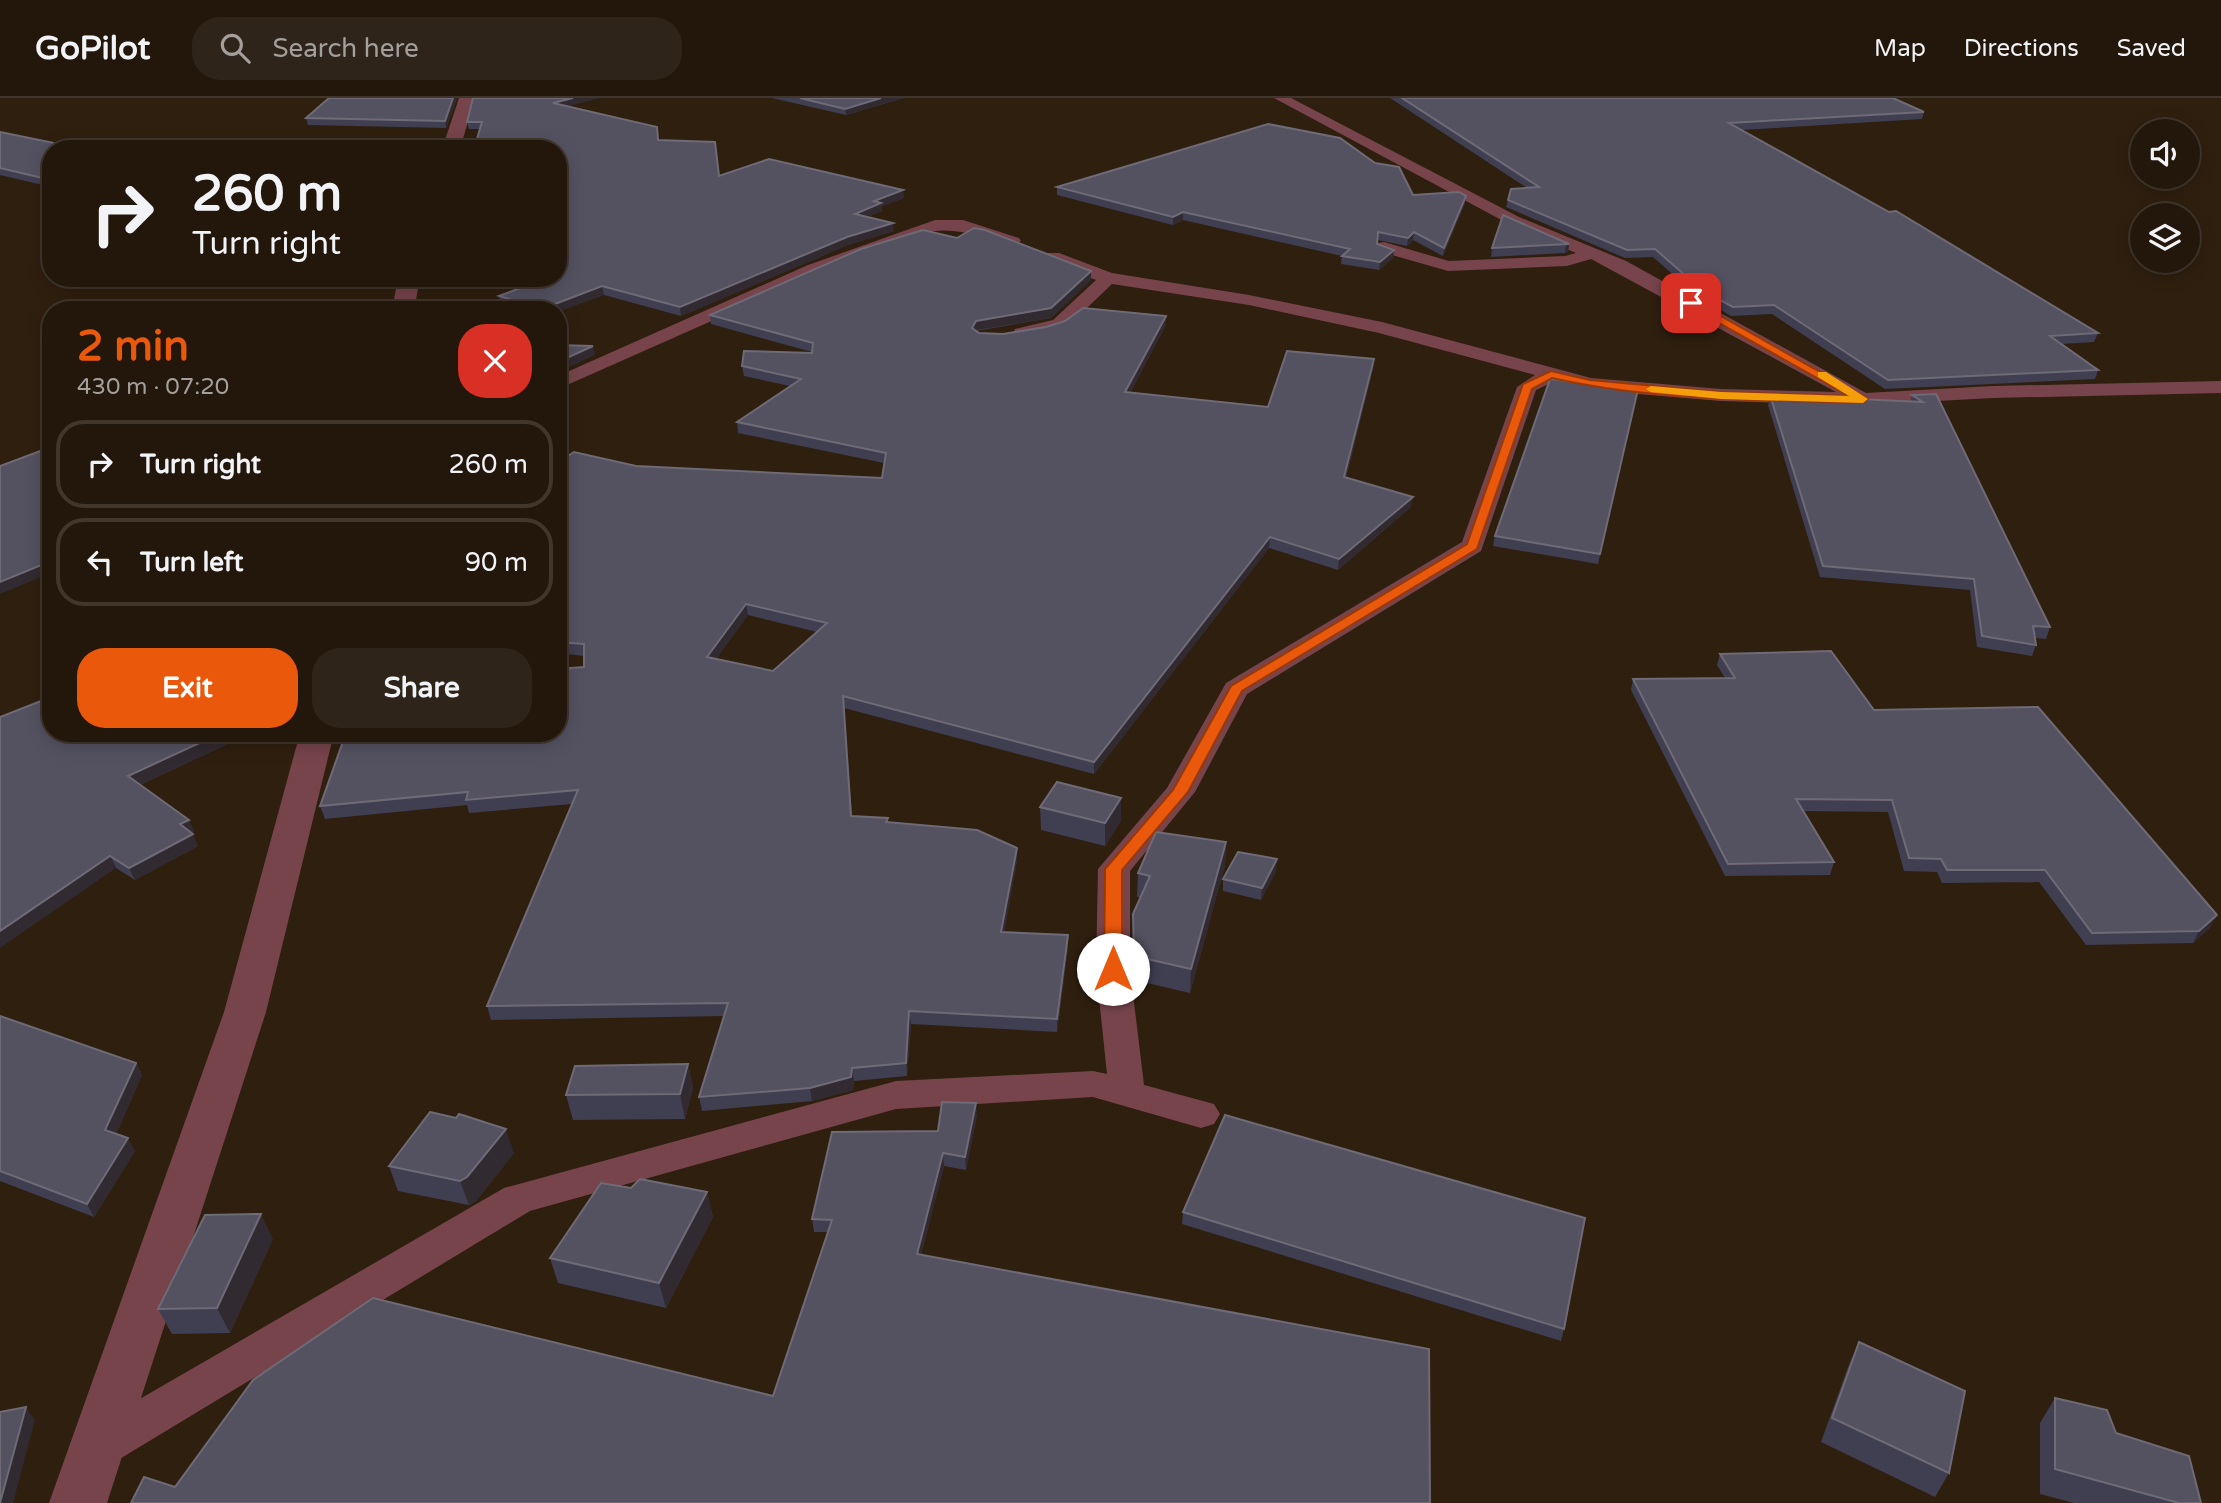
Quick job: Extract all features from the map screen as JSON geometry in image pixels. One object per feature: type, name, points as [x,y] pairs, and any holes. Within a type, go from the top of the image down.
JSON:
[{"type":"street","points":[[454,140],[467,98]]},
{"type":"street","points":[[1281,98],[1513,220],[1620,265],[1863,399]]},
{"type":"street","points":[[567,379],[655,337],[855,251],[935,225],[962,225],[992,233],[1108,278],[1250,300],[1382,328],[1590,383],[1721,395],[1863,399],[1993,392],[2221,387]]},
{"type":"street","points":[[1384,247],[1448,266],[1567,261],[1592,253]]},
{"type":"street","points":[[1009,334],[1059,324],[1108,278]]},
{"type":"street","points":[[1127,1093],[1113,969],[1114,869],[1180,792],[1236,689],[1473,546],[1527,387],[1551,374]]},
{"type":"street","points":[[78,1503],[245,1012],[315,742]]},
{"type":"street","points":[[96,1449],[518,1199],[896,1095],[1093,1084],[1201,1114]]},
{"type":"building","points":[[329,98],[453,98],[445,121],[306,118]]},
{"type":"building","points":[[473,98],[573,98],[553,103],[657,127],[658,140],[715,142],[719,176],[769,159],[903,190],[874,201],[881,203],[855,214],[893,223],[847,237],[680,307],[602,286],[563,301],[516,301],[499,296],[523,287],[567,287],[567,140],[477,140],[482,122],[467,122]]},
{"type":"building","points":[[800,98],[881,98],[845,109]]},
{"type":"building","points":[[1402,98],[1893,98],[1924,112],[1729,123],[1889,212],[1896,211],[2098,333],[2050,336],[2098,370],[1888,380],[1774,305],[1733,307],[1703,291],[1655,249],[1627,250],[1508,200],[1511,189],[1539,187]]},
{"type":"building","points":[[1268,124],[1340,138],[1375,163],[1399,167],[1413,195],[1459,192],[1466,196],[1444,248],[1414,232],[1408,238],[1378,232],[1377,244],[1394,250],[1380,262],[1342,256],[1350,249],[1183,212],[1173,217],[1057,187]]},
{"type":"building","points":[[0,132],[42,141],[42,178],[0,168]]},
{"type":"building","points":[[1503,215],[1569,244],[1492,248]]},
{"type":"building","points":[[974,228],[985,230],[1091,271],[1051,308],[976,321],[972,328],[979,333],[1003,334],[1046,327],[1065,321],[1083,308],[1166,316],[1125,392],[1268,407],[1287,351],[1374,359],[1344,477],[1413,497],[1339,559],[1270,537],[1094,762],[843,696],[851,816],[977,830],[1017,848],[1001,932],[1068,935],[1057,1019],[909,1011],[906,1063],[852,1068],[851,1077],[810,1088],[699,1097],[728,1003],[487,1006],[578,790],[466,800],[468,792],[320,806],[343,742],[567,742],[567,668],[584,667],[584,644],[567,643],[567,456],[574,452],[636,466],[882,478],[886,453],[737,422],[801,379],[742,366],[744,351],[812,353],[813,343],[710,315],[861,249],[923,230],[957,238]],"holes":[[[746,604],[827,623],[773,671],[707,657]]]},
{"type":"building","points":[[567,345],[593,346],[567,358]]},
{"type":"building","points":[[1550,379],[1638,389],[1600,554],[1495,536]]},
{"type":"building","points":[[1936,394],[2050,627],[2033,626],[2036,645],[1982,636],[1974,579],[1823,566],[1770,395],[1923,402],[1912,395]]},
{"type":"building","points":[[42,450],[42,565],[0,582],[0,466]]},
{"type":"building","points":[[1831,651],[1874,710],[2038,707],[2217,915],[2199,931],[2092,933],[2045,870],[1947,870],[1941,859],[1909,858],[1892,800],[1796,799],[1834,862],[1728,864],[1633,679],[1735,678],[1720,654]]},
{"type":"building","points":[[42,701],[42,742],[202,742],[128,776],[189,820],[180,824],[193,834],[129,868],[110,856],[0,931],[0,717]]},
{"type":"building","points":[[1057,782],[1121,798],[1105,823],[1040,807]]},
{"type":"building","points":[[1156,832],[1226,842],[1191,969],[1134,956],[1133,914],[1150,876],[1138,873]]},
{"type":"building","points":[[1238,852],[1277,859],[1262,888],[1223,879]]},
{"type":"building","points":[[0,1016],[136,1063],[105,1130],[128,1138],[87,1204],[0,1171]]},
{"type":"building","points":[[688,1064],[680,1094],[566,1095],[575,1066]]},
{"type":"building","points":[[942,1102],[976,1103],[965,1157],[943,1153],[917,1254],[1429,1349],[1430,1503],[131,1503],[144,1477],[175,1487],[253,1380],[373,1298],[773,1396],[832,1220],[812,1219],[832,1132],[938,1131]]},
{"type":"building","points":[[430,1112],[456,1118],[459,1114],[506,1129],[467,1177],[460,1181],[389,1166]]},
{"type":"building","points":[[1225,1115],[1585,1218],[1564,1329],[1183,1212]]},
{"type":"building","points":[[640,1179],[707,1192],[659,1283],[550,1258],[601,1183],[631,1188]]},
{"type":"building","points":[[261,1214],[217,1308],[158,1309],[205,1215]]},
{"type":"building","points":[[1859,1342],[1965,1391],[1949,1473],[1832,1418]]},
{"type":"building","points":[[2055,1398],[2107,1410],[2116,1433],[2189,1456],[2201,1503],[2179,1503],[2055,1469]]},
{"type":"building","points":[[26,1407],[0,1503],[0,1412]]},
{"type":"slow traffic","points":[[1651,389],[1721,395],[1863,399],[1822,375]]},
{"type":"route","points":[[1113,969],[1114,869],[1180,792],[1236,689],[1473,546],[1527,387],[1551,374],[1590,383],[1721,395],[1863,399],[1691,303]]}]
